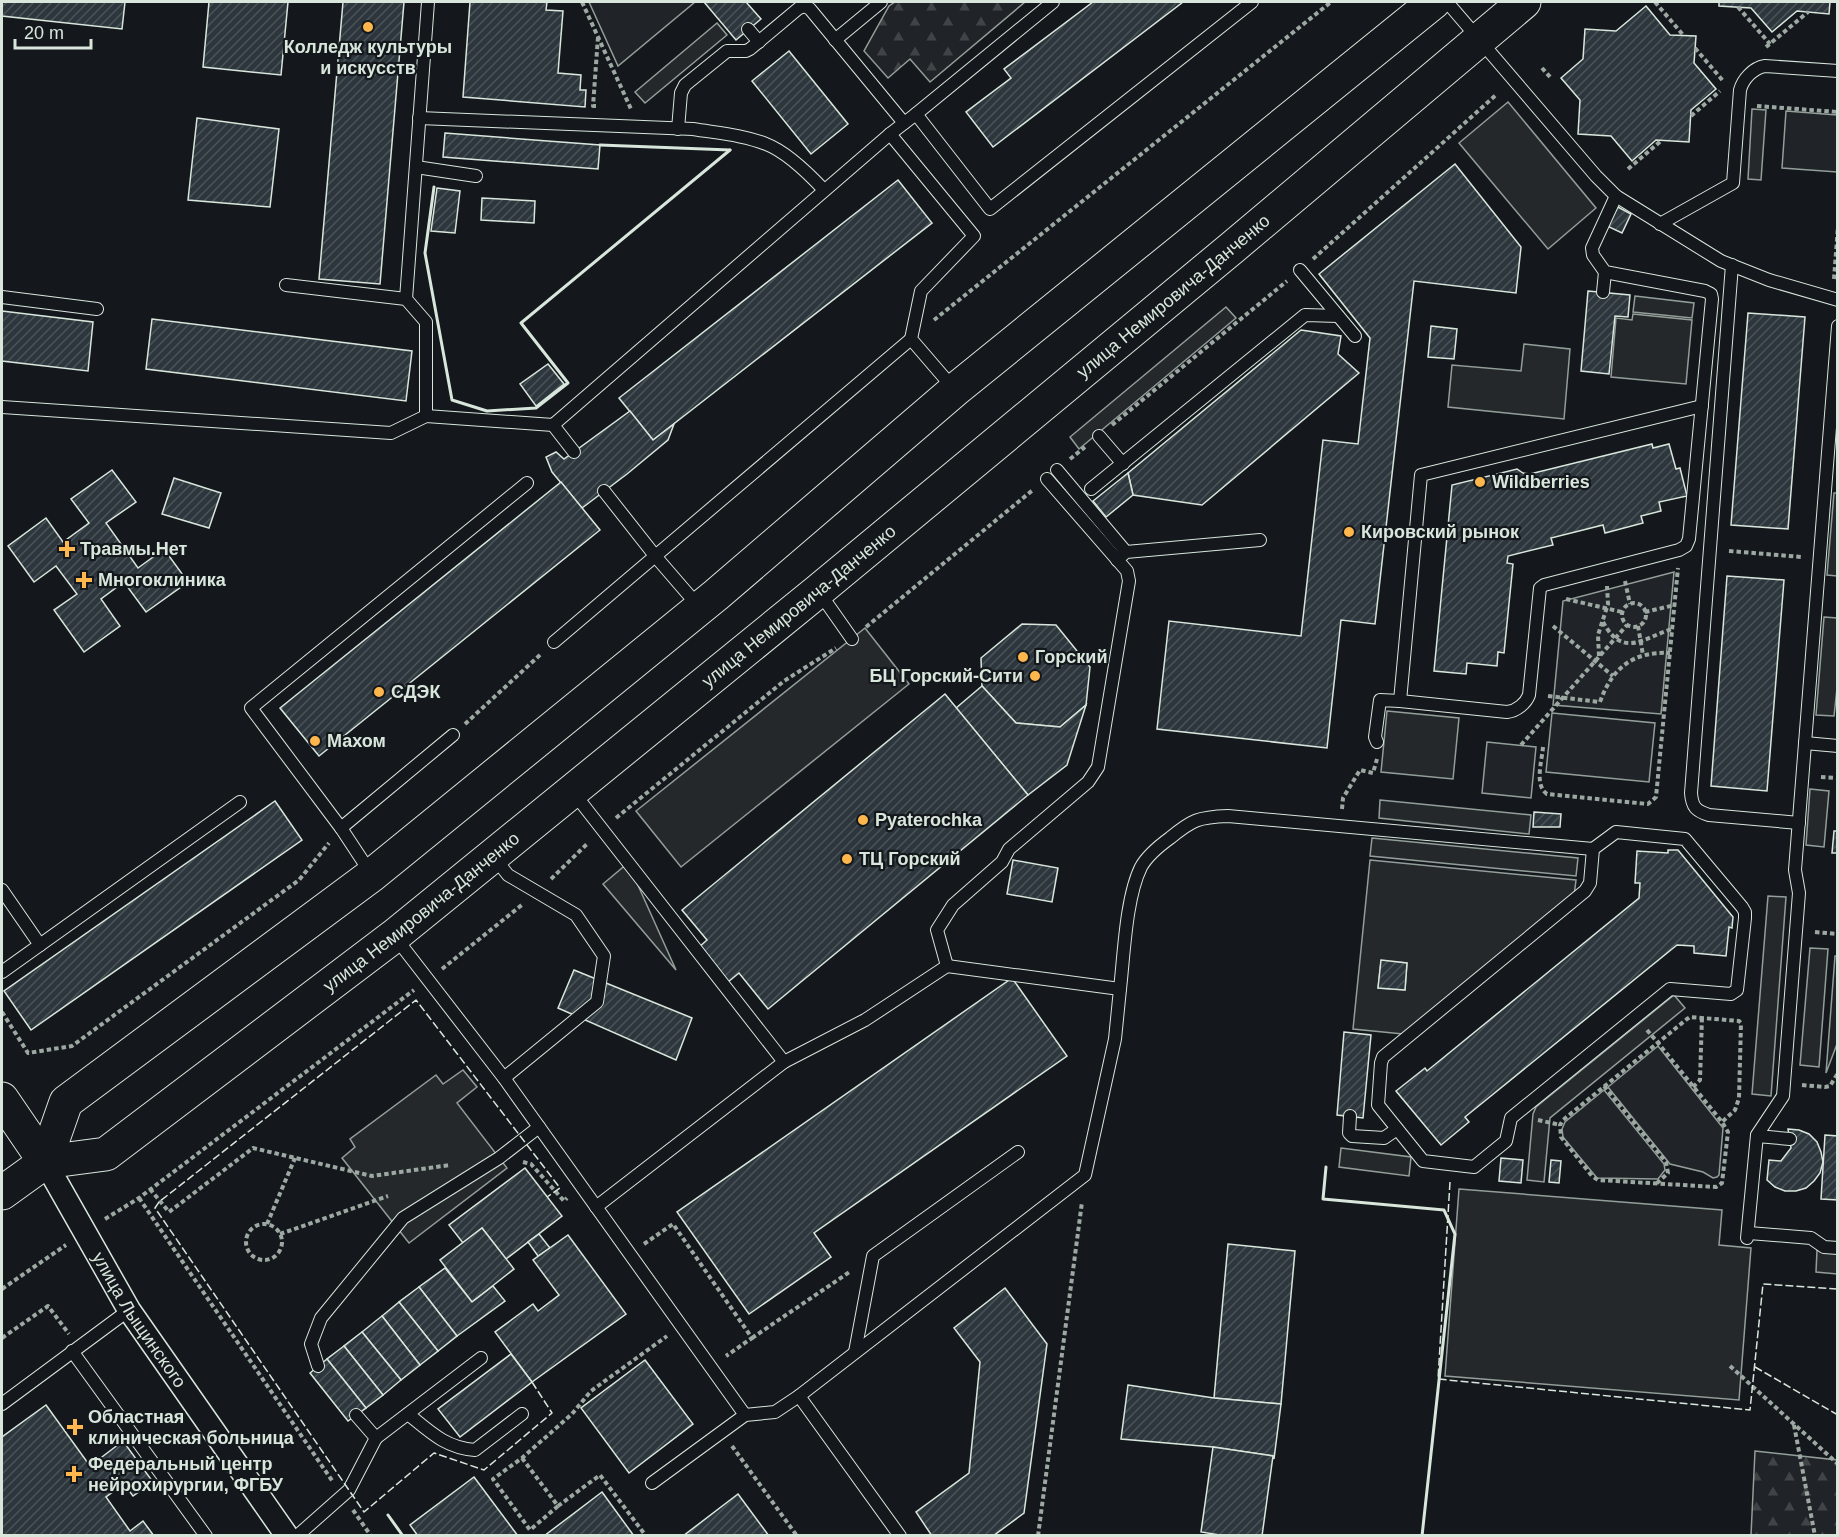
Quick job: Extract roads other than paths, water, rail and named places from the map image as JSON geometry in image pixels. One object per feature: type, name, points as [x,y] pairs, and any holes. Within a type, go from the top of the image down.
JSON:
[{"type":"main road","points":[[45,1162],[66,1102],[372,875],[700,608],[955,390],[1434,2]]},
{"type":"main road","name":"улица Немировича-Данченко","points":[[2,1193],[45,1162],[106,1154],[394,936],[818,591],[1524,2]]},
{"type":"main road","name":"улица Лыщинского","points":[[2,1099],[45,1162]]},
{"type":"street","name":"улица Лыщинского","points":[[45,1162],[129,1310],[287,1536]]},
{"type":"lane","points":[[406,299],[428,2]]},
{"type":"lane","points":[[835,39],[880,2]]},
{"type":"lane","points":[[2,407],[391,433],[426,416],[553,425],[890,134],[1053,2]]},
{"type":"lane","points":[[916,114],[990,209],[1252,2]]},
{"type":"lane","points":[[1447,2],[1596,177],[1616,196],[1721,261],[1769,280],[1835,299]]},
{"type":"lane","points":[[678,129],[681,93],[685,85],[727,51],[746,51],[804,6],[835,39],[904,123]]},
{"type":"lane","points":[[748,29],[759,42]]},
{"type":"lane","points":[[1660,224],[1732,183],[1742,83],[1760,67],[1838,71]]},
{"type":"lane","points":[[419,118],[678,129],[726,134],[767,144],[802,167],[824,190]]},
{"type":"lane","points":[[554,642],[912,339],[921,291],[974,236],[890,134]]},
{"type":"lane","points":[[416,168],[476,176]]},
{"type":"lane","points":[[1603,292],[1605,272],[1593,255],[1592,248],[1616,196]]},
{"type":"lane","points":[[1732,265],[1691,793],[1692,805],[1698,812],[1709,815],[1798,823]]},
{"type":"lane","points":[[1300,270],[1355,336]]},
{"type":"lane","points":[[1378,748],[1376,737],[1380,700],[1508,712],[1525,702],[1529,694],[1539,593],[1544,585],[1686,546],[1689,539],[1711,294],[1605,272]]},
{"type":"lane","points":[[286,285],[406,299],[426,322],[426,416]]},
{"type":"lane","points":[[2,297],[97,309]]},
{"type":"lane","points":[[1091,489],[1305,315],[1338,316]]},
{"type":"lane","points":[[1838,326],[1798,823],[1795,870],[1799,893],[1783,1096],[1757,1136],[1748,1236],[1811,1238],[1824,1246],[1838,1248]]},
{"type":"lane","points":[[912,339],[955,390]]},
{"type":"lane","points":[[1400,701],[1421,475],[1702,406]]},
{"type":"lane","points":[[553,425],[574,452]]},
{"type":"lane","points":[[1099,436],[1123,464]]},
{"type":"lane","points":[[947,966],[937,930],[953,905],[1002,862],[1009,849],[1088,782],[1098,767],[1129,582],[1122,556],[1052,474]]},
{"type":"lane","points":[[372,875],[341,828],[251,708],[527,483]]},
{"type":"lane","points":[[604,491],[700,608]]},
{"type":"lane","points":[[1122,556],[1260,540]]},
{"type":"lane","points":[[818,591],[852,639]]},
{"type":"lane","points":[[341,828],[453,735]]},
{"type":"lane","points":[[1805,743],[1838,746]]},
{"type":"lane","points":[[572,792],[784,1062]]},
{"type":"lane","points":[[2,972],[240,802]]},
{"type":"lane","points":[[652,1483],[745,1415],[775,1412],[800,1396],[1085,1175],[1115,1039],[1132,890],[1142,866],[1158,847],[1191,822],[1206,817],[1228,816],[1593,849],[1616,832],[1685,839],[1742,907],[1745,918],[1737,990],[1731,994],[1670,989],[1511,1118],[1506,1141],[1474,1167],[1423,1161],[1378,1105],[1383,1057],[1585,891],[1590,884],[1593,849]]},
{"type":"lane","points":[[492,855],[508,875],[576,915],[604,956],[597,1002],[504,1078]]},
{"type":"lane","points":[[2,890],[40,945]]},
{"type":"lane","points":[[394,936],[504,1078],[745,1415]]},
{"type":"lane","points":[[596,1207],[784,1062],[866,1020],[947,966],[1120,989]]},
{"type":"lane","points":[[1350,1116],[1349,1133],[1352,1136],[1384,1138],[1397,1129]]},
{"type":"lane","points":[[318,1366],[310,1344],[321,1318],[403,1218],[499,1158],[539,1127]]},
{"type":"lane","points":[[1757,1136],[1790,1139]]},
{"type":"lane","points":[[855,1352],[873,1256],[1018,1152]]},
{"type":"lane","points":[[2,1404],[129,1310]]},
{"type":"lane","points":[[75,1349],[206,1536]]},
{"type":"lane","points":[[297,1536],[350,1490],[376,1438],[482,1358]]},
{"type":"lane","points":[[800,1396],[900,1536]]},
{"type":"lane","points":[[408,1414],[443,1441],[460,1449],[475,1450],[522,1414]]},
{"type":"lane","points":[[356,1415],[376,1438]]},
{"type":"place","name":"Колледж культуры и искусств","points":[[368,27]]},
{"type":"place","name":"Wildberries","points":[[1480,482]]},
{"type":"place","name":"Кировский рынок","points":[[1349,532]]},
{"type":"place","name":"Травмы.Нет","points":[[67,549]]},
{"type":"place","name":"Многоклиника","points":[[84,580]]},
{"type":"place","name":"Горский","points":[[1023,657]]},
{"type":"place","name":"БЦ Горский-Сити","points":[[1035,676]]},
{"type":"place","name":"СДЭК","points":[[379,692]]},
{"type":"place","name":"Махом","points":[[315,741]]},
{"type":"place","name":"Pyaterochka","points":[[863,820]]},
{"type":"place","name":"ТЦ Горский","points":[[847,859]]},
{"type":"place","name":"Областная клиническая больница","points":[[75,1427]]},
{"type":"place","name":"Федеральный центр нейрохирургии, ФГБУ","points":[[74,1474]]}]
